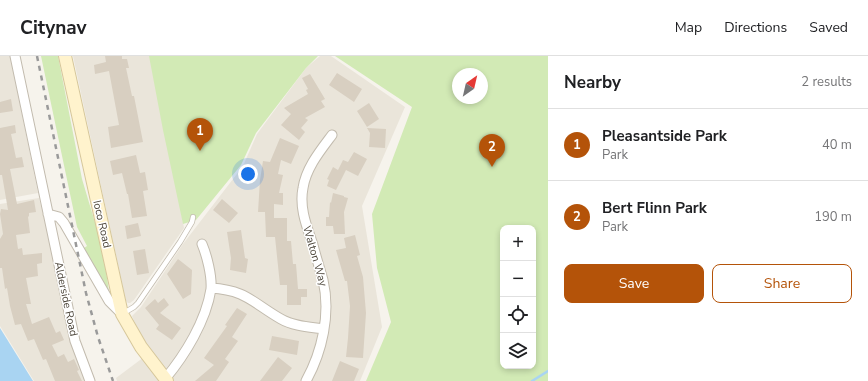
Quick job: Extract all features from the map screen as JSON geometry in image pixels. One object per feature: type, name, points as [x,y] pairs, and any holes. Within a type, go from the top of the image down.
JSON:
[{"type":"main road","name":"Ioco Road","points":[[65,56],[122,314],[141,347],[166,380]]},
{"type":"street","name":"Alderside Road","points":[[15,56],[75,341],[90,381]]},
{"type":"street","name":"Walton Way","points":[[306,381],[313,368],[321,344],[326,312],[323,281],[304,218],[302,191],[308,173],[316,158],[332,135]]},
{"type":"street","points":[[48,214],[59,217],[64,223],[109,301],[122,314]]},
{"type":"street","points":[[166,380],[195,335],[202,321],[211,288],[208,257],[202,244]]},
{"type":"street","points":[[211,288],[240,293],[287,322],[323,330]]},
{"type":"lane","points":[[122,314],[134,307],[138,302],[180,242],[192,222],[193,217]]},
{"type":"shaded area","points":[[0,56],[10,56],[38,193],[0,200]]},
{"type":"shaded area","points":[[73,56],[152,56],[184,228],[134,300],[130,303],[126,301],[124,293]]},
{"type":"shaded area","points":[[320,56],[331,56],[405,107],[362,206],[382,327],[360,381],[117,381],[116,378],[148,354],[132,316],[141,307],[183,244],[243,166],[257,134],[306,68]]},
{"type":"shaded area","points":[[39,198],[67,326],[86,381],[34,381],[0,326],[0,204]]},
{"type":"green space","points":[[41,56],[58,56],[82,179],[99,236],[109,293],[84,248],[87,246],[77,227]]},
{"type":"green space","points":[[149,56],[318,56],[306,68],[256,133],[241,165],[196,220],[183,224],[163,130]]},
{"type":"green space","points":[[335,56],[548,56],[548,381],[366,381],[391,322],[377,268],[372,214],[412,107]]},
{"type":"water","points":[[0,328],[33,381],[0,381]]},
{"type":"building","points":[[105,56],[122,56],[122,59],[127,59],[129,68],[126,68],[132,96],[134,96],[143,142],[111,148],[108,127],[119,125],[109,71],[95,74],[94,65],[106,62]]},
{"type":"building","points":[[337,73],[362,89],[354,102],[329,85]]},
{"type":"building","points":[[310,74],[325,99],[321,101],[325,107],[305,118],[308,120],[301,128],[305,132],[299,140],[281,125],[291,114],[284,108],[308,94],[306,90],[308,89],[302,78]]},
{"type":"building","points":[[11,99],[13,111],[0,113],[0,102]]},
{"type":"building","points":[[369,103],[379,119],[367,127],[357,111]]},
{"type":"building","points":[[15,125],[16,133],[11,134],[16,158],[22,157],[24,167],[10,169],[17,204],[34,200],[36,212],[29,213],[30,233],[16,235],[18,249],[22,248],[23,255],[42,253],[42,263],[37,264],[38,276],[26,278],[31,304],[26,304],[32,324],[49,317],[56,333],[60,331],[64,340],[52,345],[58,357],[64,354],[68,362],[74,359],[79,370],[77,371],[82,381],[55,381],[46,359],[43,360],[34,339],[28,341],[21,324],[15,325],[7,288],[5,289],[2,268],[0,268],[0,239],[3,234],[0,214],[1,209],[8,210],[2,175],[0,175],[0,128]]},
{"type":"building","points":[[367,128],[386,129],[385,148],[369,147],[370,133]]},
{"type":"building","points":[[280,138],[299,146],[291,164],[281,160],[278,174],[283,175],[279,193],[283,193],[283,205],[274,204],[274,218],[287,218],[287,241],[291,241],[293,264],[296,264],[298,289],[307,289],[307,297],[301,297],[301,305],[287,305],[287,285],[280,285],[275,237],[266,237],[265,212],[258,212],[263,161],[270,162]]},
{"type":"building","points":[[354,152],[367,159],[358,176],[346,170],[336,190],[327,186],[329,180],[327,179],[333,167],[338,170],[343,160],[348,162]]},
{"type":"building","points":[[136,155],[140,173],[145,172],[148,190],[143,191],[147,216],[132,218],[128,194],[122,173],[113,175],[110,161]]},
{"type":"building","points":[[333,193],[348,198],[344,212],[345,234],[334,234],[333,226],[326,226],[326,217],[329,217],[330,202],[331,203]]},
{"type":"building","points":[[222,199],[238,213],[229,223],[213,210]]},
{"type":"building","points":[[138,223],[141,236],[127,239],[125,226]]},
{"type":"building","points":[[241,230],[245,258],[248,259],[246,273],[230,270],[231,258],[227,232]]},
{"type":"building","points":[[355,235],[360,255],[357,256],[363,277],[366,313],[363,358],[346,357],[350,306],[347,281],[345,281],[336,250],[346,248],[344,238]]},
{"type":"building","points":[[145,249],[149,273],[137,275],[133,251]]},
{"type":"building","points":[[178,259],[192,270],[191,294],[183,299],[167,274]]},
{"type":"building","points":[[164,298],[169,305],[160,313],[181,328],[172,340],[156,329],[159,325],[145,308],[155,299],[158,303]]},
{"type":"building","points":[[237,308],[247,314],[232,337],[238,341],[225,359],[229,362],[216,381],[195,381],[214,365],[204,358],[227,326],[225,325]]},
{"type":"building","points":[[272,336],[299,341],[297,355],[269,350]]},
{"type":"building","points":[[278,357],[292,368],[282,381],[260,381]]},
{"type":"building","points":[[340,361],[359,369],[354,381],[332,381]]},
{"type":"waterway","points":[[532,381],[548,371]]},
{"type":"railway","points":[[37,56],[86,293],[98,337],[113,381]]},
{"type":"place","name":"Pleasantside Park","points":[[200,151]]},
{"type":"place","name":"Bert Flinn Park","points":[[492,167]]}]
